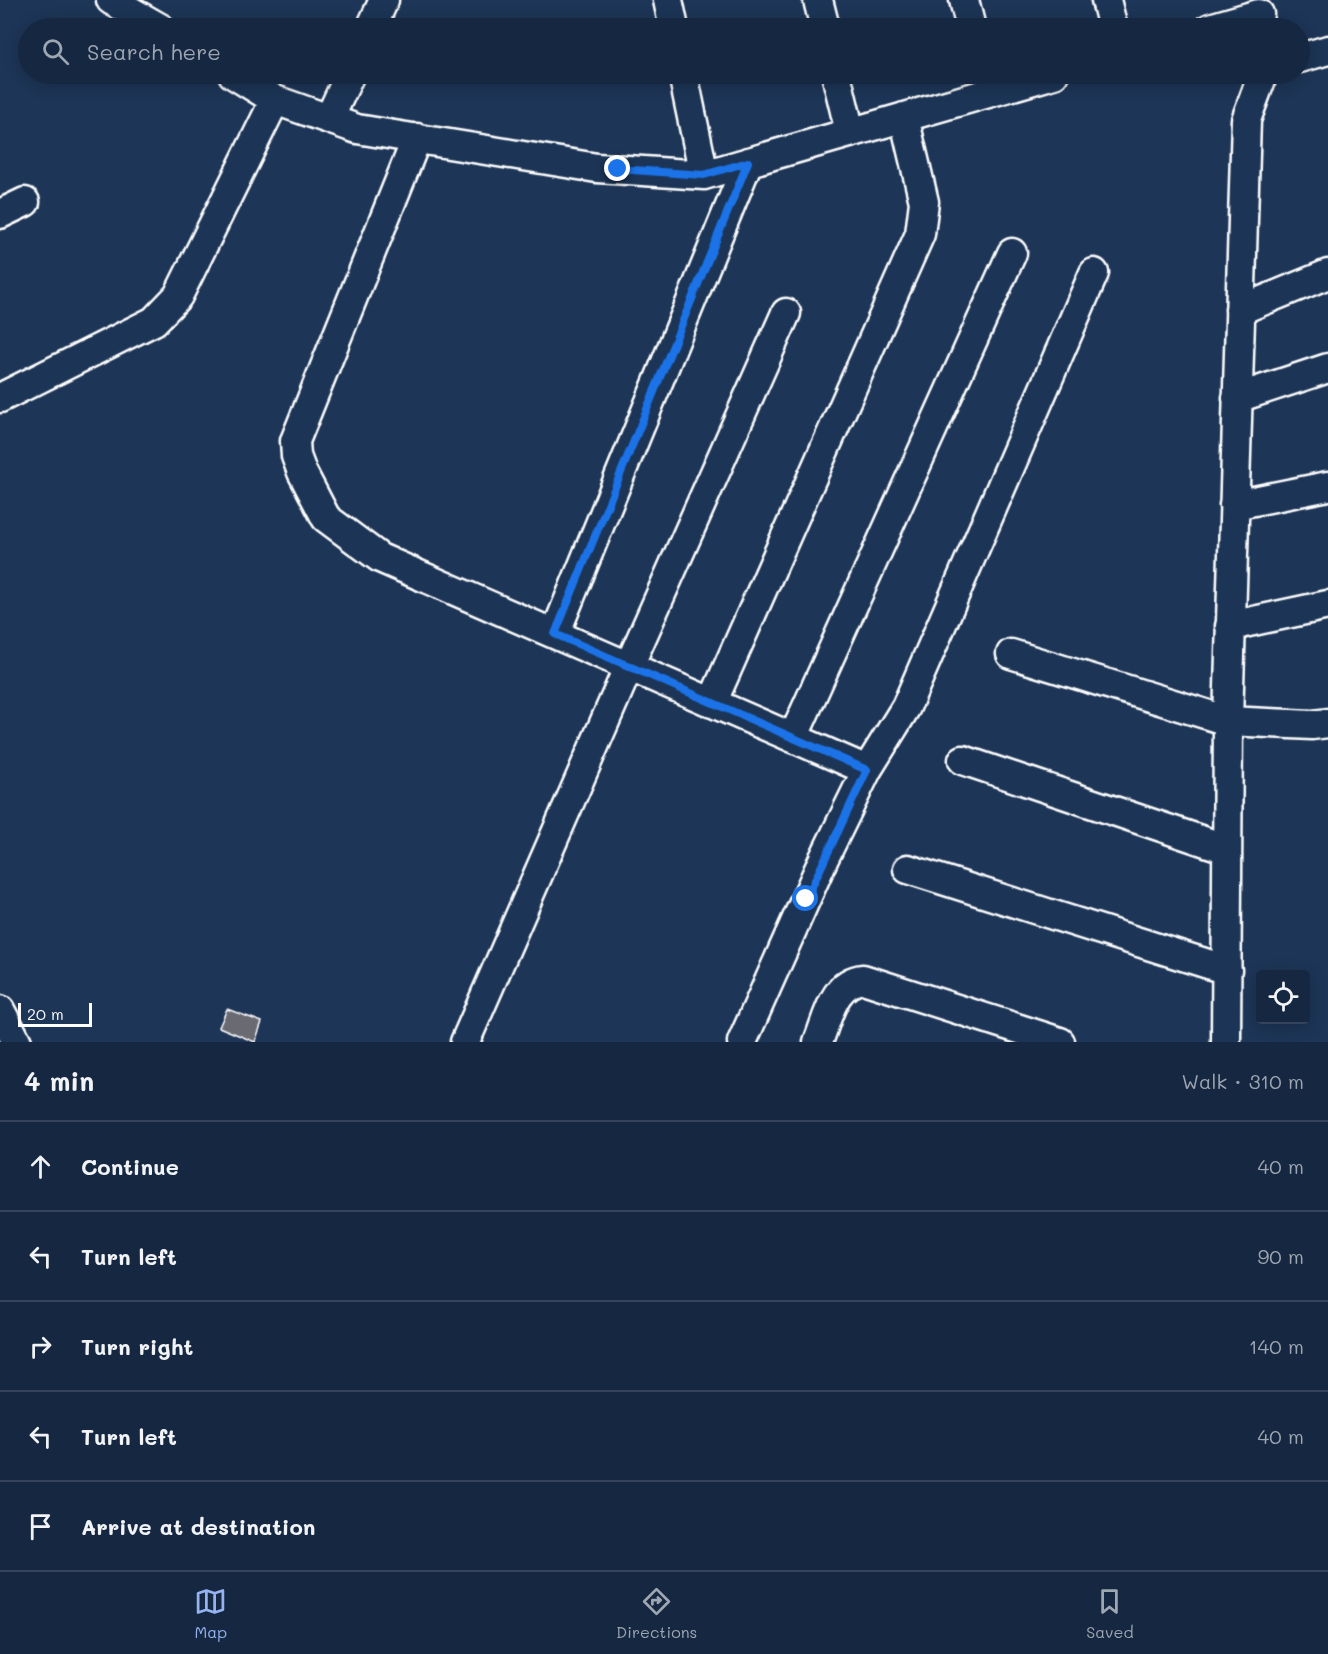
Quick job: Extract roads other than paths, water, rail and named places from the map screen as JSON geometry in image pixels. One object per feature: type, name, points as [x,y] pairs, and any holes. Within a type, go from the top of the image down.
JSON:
[{"type":"street","points":[[111,0],[142,18]]},
{"type":"street","points":[[376,18],[384,0]]},
{"type":"street","points":[[668,0],[672,18]]},
{"type":"street","points":[[818,0],[822,18]]},
{"type":"street","points":[[964,0],[968,18]]},
{"type":"street","points":[[1106,0],[1110,18]]},
{"type":"street","points":[[1310,55],[1328,50]]},
{"type":"street","points":[[249,84],[275,100],[357,129],[597,168],[704,175],[904,117],[983,84]]},
{"type":"street","points":[[328,119],[345,84]]},
{"type":"street","points":[[685,84],[704,175]]},
{"type":"street","points":[[838,84],[850,132]]},
{"type":"street","points":[[1226,1042],[1230,626],[1246,120],[1259,84]]},
{"type":"street","points":[[0,398],[154,321],[170,306],[178,296],[275,100]]},
{"type":"street","points":[[712,703],[920,234],[924,202],[904,117]]},
{"type":"street","points":[[417,138],[295,441],[296,456],[302,471],[326,518],[380,558],[867,770]]},
{"type":"street","points":[[555,634],[748,162]]},
{"type":"street","points":[[0,192],[25,202],[0,214]]},
{"type":"street","points":[[792,738],[1012,252]]},
{"type":"street","points":[[742,1042],[824,858],[867,770],[906,707],[1094,273]]},
{"type":"street","points":[[1240,310],[1328,274]]},
{"type":"street","points":[[465,1042],[786,314]]},
{"type":"street","points":[[1237,398],[1328,368]]},
{"type":"street","points":[[1234,505],[1328,486]]},
{"type":"street","points":[[1230,626],[1328,605]]},
{"type":"street","points":[[1011,654],[1228,721],[1312,725],[1328,723]]},
{"type":"street","points":[[963,760],[1227,849]]},
{"type":"street","points":[[908,868],[1227,970]]},
{"type":"street","points":[[818,1042],[836,996],[853,980],[863,980],[1060,1042]]},
{"type":"street","points":[[0,1010],[17,1042]]}]
